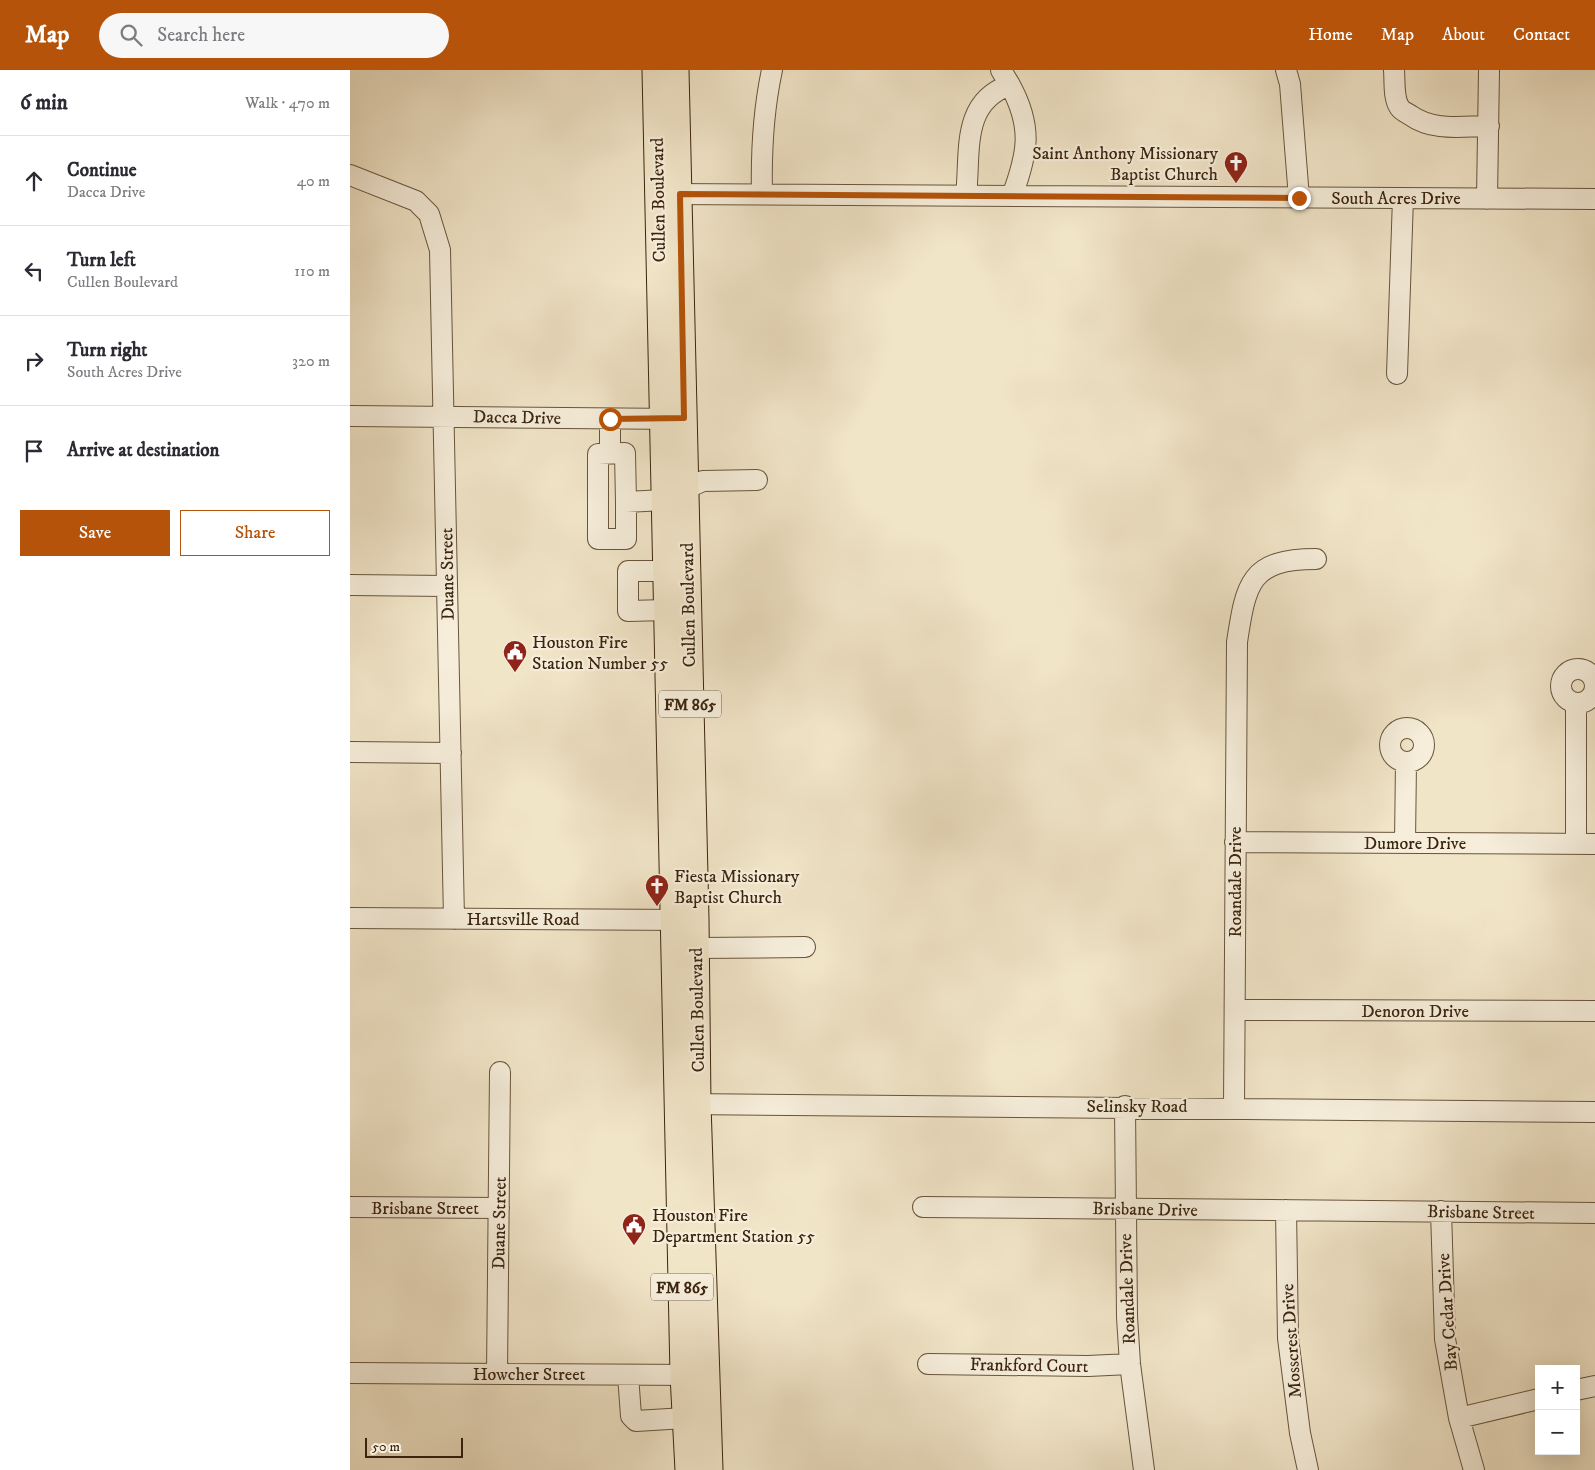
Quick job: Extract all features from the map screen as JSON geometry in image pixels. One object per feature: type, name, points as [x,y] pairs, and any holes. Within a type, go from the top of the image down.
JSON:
[{"type":"main road","name":"Cullen Boulevard","points":[[655,70],[669,194]]},
{"type":"main road","name":"Cullen Boulevard","points":[[676,70],[669,194],[675,494],[674,604],[685,920],[692,1241],[708,1375],[710,1470]]},
{"type":"main road","name":"Cullen Boulevard","points":[[674,604],[666,571],[675,494]]},
{"type":"main road","name":"Cullen Boulevard","points":[[685,920],[696,948],[688,1104]]},
{"type":"main road","name":"Cullen Boulevard","points":[[688,1470],[683,1375],[692,1241]]},
{"type":"street","points":[[762,194],[761,151],[764,107],[772,70]]},
{"type":"street","points":[[1286,70],[1290,84],[1299,198]]},
{"type":"street","points":[[1394,70],[1395,91],[1400,109],[1415,119],[1435,126],[1456,128],[1489,126]]},
{"type":"street","points":[[1487,199],[1490,70]]},
{"type":"street","points":[[966,195],[971,123],[980,107],[999,89],[1006,78],[1023,110],[1026,141],[1022,165],[1012,196]]},
{"type":"street","name":"Duane Street","points":[[350,175],[416,201],[429,214],[440,250],[454,919]]},
{"type":"street","name":"South Acres Drive","points":[[669,194],[1595,199]]},
{"type":"street","points":[[1397,374],[1403,198]]},
{"type":"street","name":"Dacca Drive","points":[[350,416],[673,419]]},
{"type":"street","points":[[610,419],[610,453]]},
{"type":"street","points":[[625,453],[626,502],[626,539],[598,539],[598,454],[625,453]]},
{"type":"street","points":[[626,502],[675,494],[703,481],[757,480]]},
{"type":"street","name":"Roandale Drive","points":[[1234,1107],[1236,657],[1240,621],[1254,577],[1265,568],[1280,562],[1316,559]]},
{"type":"street","points":[[666,571],[628,571],[628,611],[674,604]]},
{"type":"street","points":[[350,585],[447,586]]},
{"type":"street","points":[[1576,703],[1586,844]]},
{"type":"street","points":[[350,752],[451,753]]},
{"type":"street","points":[[1405,843],[1406,762]]},
{"type":"street","name":"Dumore Drive","points":[[1235,842],[1586,844]]},
{"type":"street","name":"Hartsville Road","points":[[350,918],[685,920]]},
{"type":"street","points":[[696,948],[805,947]]},
{"type":"street","name":"Denoron Drive","points":[[1235,1010],[1595,1012]]},
{"type":"street","name":"Duane Street","points":[[496,1374],[500,1072]]},
{"type":"street","name":"Selinsky Road","points":[[688,1104],[1125,1106],[1595,1112]]},
{"type":"street","name":"Roandale Drive","points":[[1125,1106],[1125,1208],[1130,1364],[1144,1470]]},
{"type":"street","name":"Brisbane Street","points":[[350,1207],[499,1208]]},
{"type":"street","name":"Brisbane Drive","points":[[923,1207],[1366,1211]]},
{"type":"street","name":"Mosscrest Drive","points":[[1286,1210],[1288,1338],[1300,1433],[1308,1470]]},
{"type":"street","name":"Brisbane Street","points":[[1366,1211],[1595,1213]]},
{"type":"street","name":"Bay Cedar Drive","points":[[1441,1211],[1445,1339],[1459,1418],[1474,1470]]},
{"type":"street","name":"Frankford Court","points":[[928,1364],[1088,1366],[1130,1364]]},
{"type":"street","name":"Howcher Street","points":[[350,1373],[708,1375]]},
{"type":"street","points":[[628,1375],[630,1416],[636,1422],[685,1418]]},
{"type":"street","points":[[1580,1389],[1595,1386]]},
{"type":"street","points":[[1459,1418],[1535,1400]]},
{"type":"place","name":"Saint Anthony Missionary Baptist Church","points":[[1236,184]]},
{"type":"place","name":"Houston Fire Station Number 55","points":[[515,673]]},
{"type":"place","name":"Fiesta Missionary Baptist Church","points":[[657,907]]},
{"type":"place","name":"Houston Fire Department Station 55","points":[[634,1246]]},
{"type":"route","points":[[610,419],[684,418],[680,194],[1299,198]]}]
